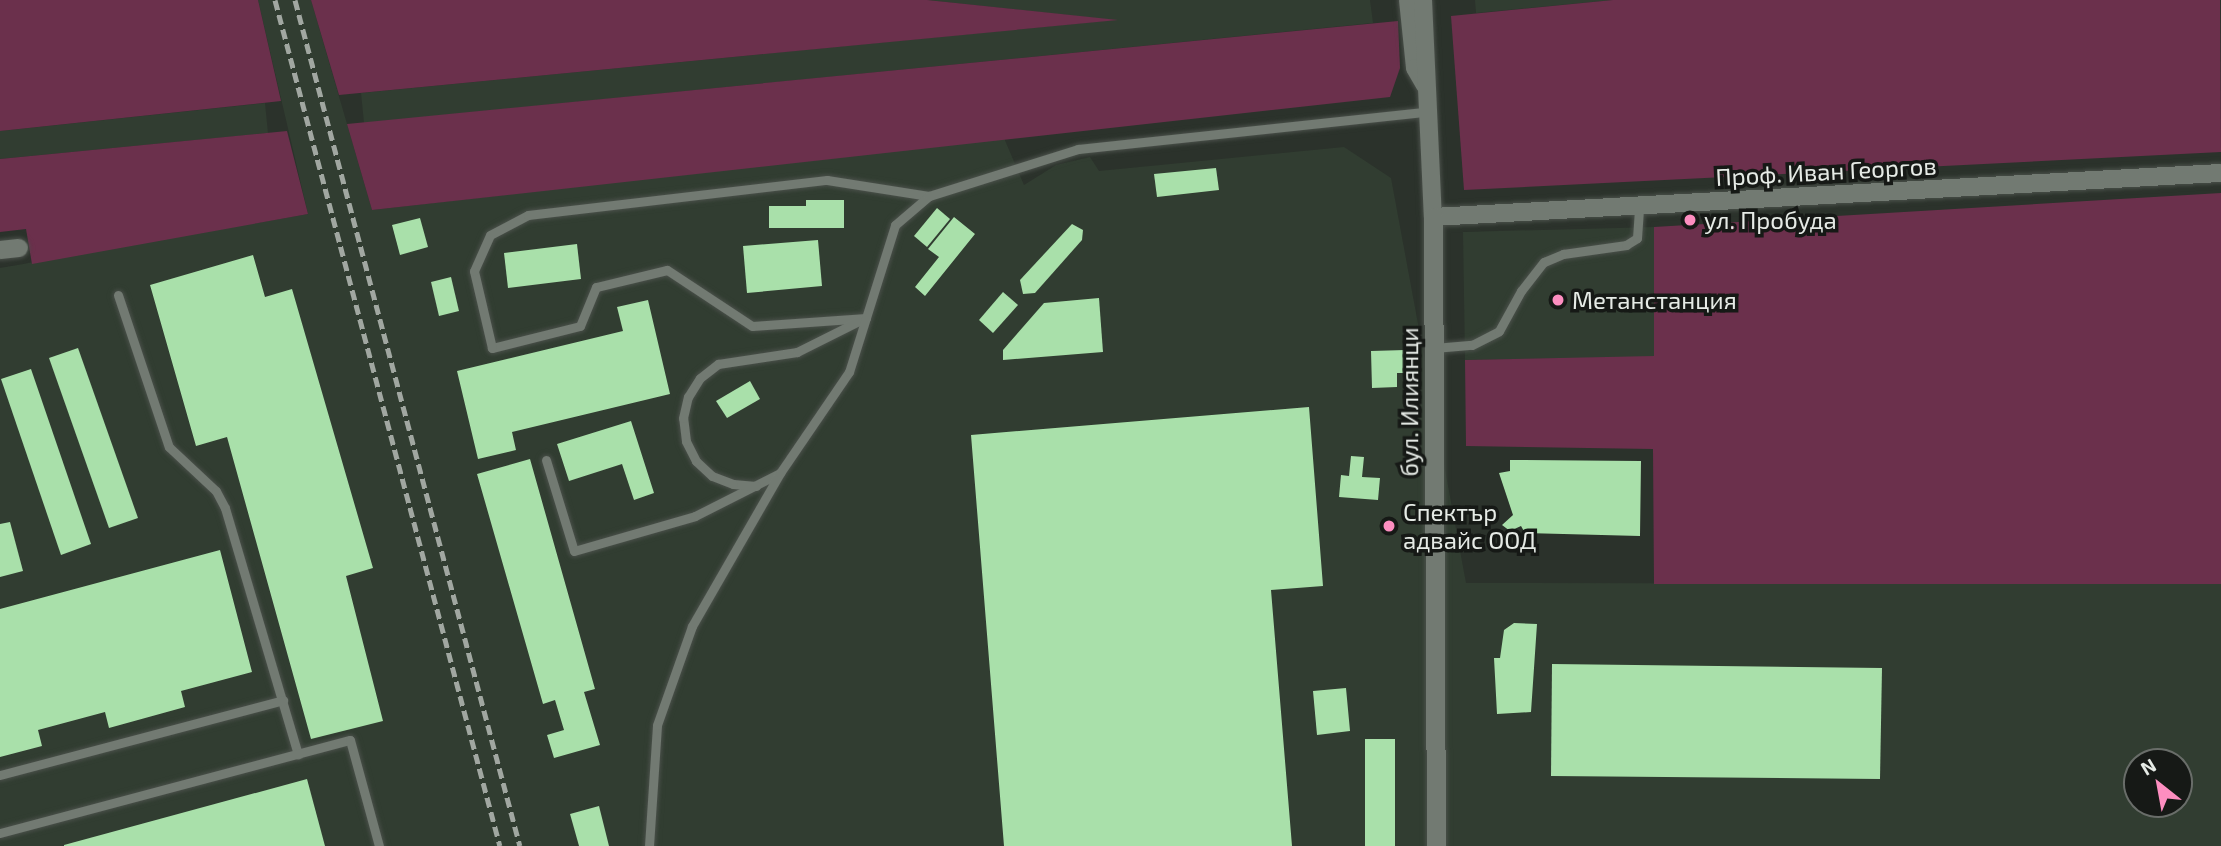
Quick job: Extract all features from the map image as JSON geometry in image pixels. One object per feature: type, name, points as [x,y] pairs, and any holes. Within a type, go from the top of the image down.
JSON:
[{"type":"street","name":"бул. Илиянци","points":[[1408,0],[1415,68],[1425,85]]},
{"type":"street","name":"бул. Илиянци","points":[[1423,0],[1429,65],[1425,85],[1433,217],[1436,846]]},
{"type":"street","name":"Проф. Иван Георгов","points":[[1433,217],[2221,173]]},
{"type":"street","points":[[0,250],[19,248]]},
{"type":"lane","points":[[649,846],[657,725],[692,626],[780,473],[849,372],[895,225],[929,196],[1078,149],[1426,112]]},
{"type":"lane","points":[[866,318],[752,326],[667,270],[596,287],[580,326],[492,348],[474,271],[490,235],[528,215],[827,180],[929,196]]},
{"type":"lane","points":[[1434,348],[1472,345],[1499,331],[1521,291],[1544,262],[1563,254],[1626,245],[1637,238],[1639,206]]},
{"type":"lane","points":[[118,295],[169,447],[216,491],[225,508],[298,754]]},
{"type":"lane","points":[[756,486],[733,484],[712,476],[691,451],[683,418],[688,397],[700,378],[718,364],[740,357],[797,352],[866,318]]},
{"type":"lane","points":[[546,460],[574,551],[695,516],[780,473]]},
{"type":"lane","points":[[0,775],[283,701]]},
{"type":"lane","points":[[0,833],[349,740],[379,846]]},
{"type":"shaded area","points":[[0,0],[258,0],[281,101],[0,131]]},
{"type":"shaded area","points":[[258,0],[311,0],[372,210],[1004,138],[1024,185],[1056,165],[1090,157],[1099,171],[1344,147],[1391,178],[1466,583],[2221,584],[2221,846],[0,846],[0,268],[308,214]]},
{"type":"shaded area","points":[[311,0],[927,0],[1118,20],[339,95]]},
{"type":"shaded area","points":[[927,0],[1370,0],[1373,23],[364,123],[361,93],[1113,20]]},
{"type":"shaded area","points":[[1475,0],[1613,0],[1476,13]]},
{"type":"shaded area","points":[[1613,0],[2220,0],[2221,152],[1464,190],[1451,16]]},
{"type":"shaded area","points":[[1398,21],[1400,68],[1390,97],[372,210],[347,124]]},
{"type":"shaded area","points":[[265,103],[268,133],[0,159],[0,131]]},
{"type":"shaded area","points":[[287,131],[308,214],[32,264],[26,229],[0,232],[0,159]]},
{"type":"shaded area","points":[[2221,193],[2221,584],[1654,584],[1653,449],[1466,446],[1465,360],[1654,356],[1654,227]]},
{"type":"shaded area","points":[[1654,227],[1654,357],[1465,360],[1463,232]]},
{"type":"building","points":[[1216,168],[1219,190],[1157,197],[1154,174]]},
{"type":"building","points":[[806,200],[844,200],[844,228],[769,228],[769,206],[806,206]]},
{"type":"building","points":[[937,208],[950,219],[927,247],[914,236]]},
{"type":"building","points":[[954,217],[975,234],[925,296],[915,287],[939,257],[928,249]]},
{"type":"building","points":[[420,218],[428,247],[400,255],[392,225]]},
{"type":"building","points":[[1072,224],[1083,230],[1082,240],[1035,293],[1023,294],[1020,280]]},
{"type":"building","points":[[818,240],[822,286],[747,293],[743,246]]},
{"type":"building","points":[[577,244],[581,279],[508,288],[504,253]]},
{"type":"building","points":[[253,255],[265,297],[292,289],[373,568],[346,576],[383,721],[311,739],[227,437],[196,446],[150,285]]},
{"type":"building","points":[[451,277],[459,311],[439,316],[431,282]]},
{"type":"building","points":[[1003,292],[1018,305],[993,333],[979,320]]},
{"type":"building","points":[[1099,298],[1103,352],[1003,360],[1003,350],[1044,303]]},
{"type":"building","points":[[648,300],[670,394],[512,432],[516,450],[478,459],[457,371],[623,331],[617,307]]},
{"type":"building","points":[[78,348],[138,518],[109,528],[49,358]]},
{"type":"building","points":[[1405,350],[1406,373],[1397,373],[1397,387],[1372,388],[1371,351]]},
{"type":"building","points":[[31,369],[91,544],[61,555],[1,379]]},
{"type":"building","points":[[750,381],[760,399],[727,418],[716,401]]},
{"type":"building","points":[[1309,407],[1323,586],[1271,590],[1292,846],[1004,846],[971,435]]},
{"type":"building","points":[[631,421],[654,493],[634,500],[622,464],[569,481],[557,444]]},
{"type":"building","points":[[1351,456],[1364,457],[1362,477],[1380,478],[1378,500],[1339,497],[1341,475],[1349,476]]},
{"type":"building","points":[[530,459],[595,689],[584,692],[600,745],[554,758],[547,735],[564,730],[555,700],[543,704],[477,474]]},
{"type":"building","points":[[1510,460],[1641,461],[1640,536],[1525,533],[1521,526],[1510,531],[1502,525],[1513,515],[1499,473],[1510,471]]},
{"type":"building","points":[[10,522],[23,571],[0,577],[0,524]]},
{"type":"building","points":[[220,550],[252,672],[181,691],[185,707],[109,728],[105,712],[38,730],[42,746],[0,757],[0,609]]},
{"type":"building","points":[[1514,623],[1537,624],[1531,712],[1497,714],[1494,658],[1500,658],[1504,630]]},
{"type":"building","points":[[1552,664],[1882,668],[1880,779],[1551,776]]},
{"type":"building","points":[[1346,688],[1350,731],[1317,735],[1313,691]]},
{"type":"building","points":[[1365,739],[1395,739],[1395,846],[1365,846]]},
{"type":"building","points":[[307,779],[325,846],[64,846],[64,845]]},
{"type":"building","points":[[599,806],[609,846],[579,846],[570,814]]},
{"type":"railway","points":[[275,0],[500,846]]},
{"type":"railway","points":[[295,0],[520,846]]},
{"type":"place","name":"ул. Пробуда","points":[[1690,220]]},
{"type":"place","name":"Метанстанция","points":[[1558,300]]},
{"type":"place","name":"Спектър адвайс ООД","points":[[1389,526]]}]
